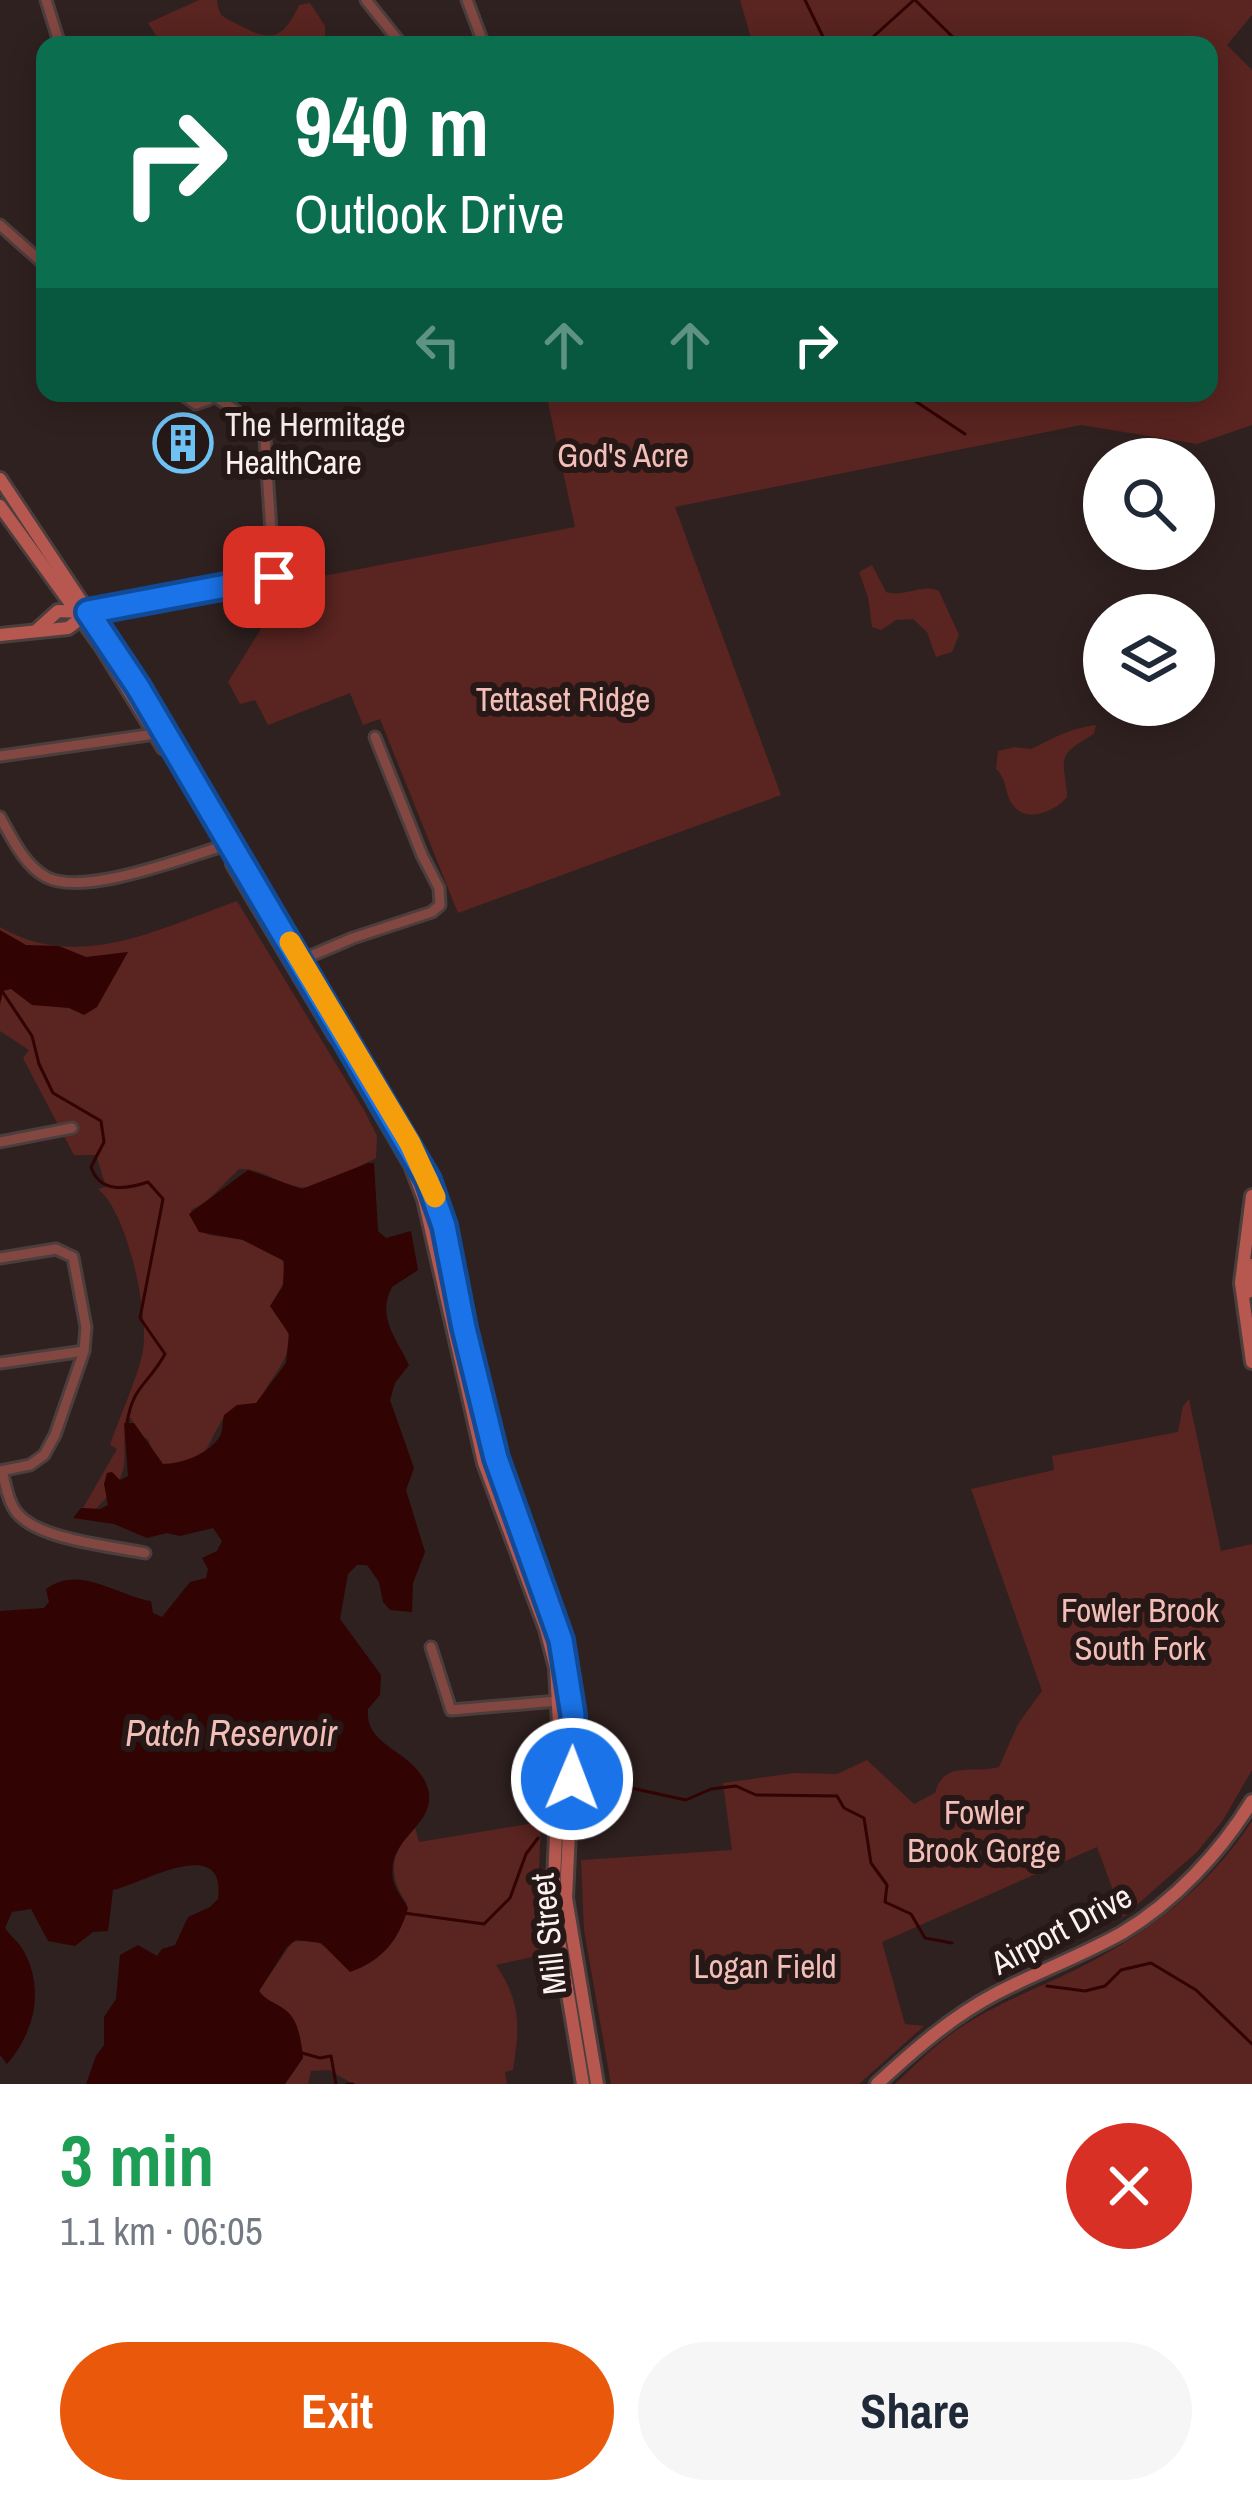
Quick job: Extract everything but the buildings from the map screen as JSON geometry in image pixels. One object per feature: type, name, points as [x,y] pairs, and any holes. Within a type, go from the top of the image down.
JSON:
[{"type":"main road","name":"Mill Street","points":[[0,479],[411,1165],[447,1270],[496,1458],[565,1659],[573,1742],[567,1916],[597,2084]]},
{"type":"main road","name":"Mill Street","points":[[2,513],[82,614],[301,960],[420,1163],[444,1226],[447,1270],[484,1463],[550,1644],[560,1743],[553,1904],[583,2084]]},
{"type":"main road","points":[[0,635],[37,630],[58,611],[82,614]]},
{"type":"main road","points":[[1252,1196],[1242,1259],[1252,1362]]},
{"type":"main road","points":[[1246,1311],[1252,1265]]},
{"type":"main road","name":"Airport Drive","points":[[877,2084],[929,2037],[971,2008],[1125,1931],[1158,1907],[1206,1862],[1252,1801]]},
{"type":"street","points":[[46,0],[57,36]]},
{"type":"street","points":[[366,0],[395,36]]},
{"type":"street","points":[[467,0],[481,36]]},
{"type":"street","points":[[0,225],[36,258]]},
{"type":"street","points":[[82,614],[274,577],[268,446],[256,425],[223,402]]},
{"type":"street","points":[[0,756],[155,734]]},
{"type":"street","points":[[301,960],[440,905],[439,888],[375,736]]},
{"type":"street","points":[[0,817],[29,863],[62,883],[95,881],[223,846]]},
{"type":"street","points":[[0,1142],[72,1127]]},
{"type":"street","points":[[0,1258],[56,1249],[73,1257],[86,1328],[85,1351],[44,1455],[29,1465],[1,1471],[11,1502],[32,1525],[145,1553]]},
{"type":"street","points":[[0,1363],[85,1351]]},
{"type":"street","points":[[431,1647],[451,1710],[558,1701]]},
{"type":"green space","points":[[199,0],[217,0],[224,17],[270,36],[156,36],[148,23]]},
{"type":"green space","name":"Tettaset Ridge","points":[[740,0],[1252,0],[1252,15],[1227,45],[1252,70],[1252,425],[1214,438],[1160,438],[1081,425],[675,507],[781,795],[458,913],[380,719],[363,725],[350,693],[268,725],[255,700],[240,704],[228,682],[267,619],[252,590],[575,527],[548,402],[1218,402],[1218,36],[750,36]]},
{"type":"green space","points":[[310,3],[325,26],[325,36],[270,36],[285,28],[299,5]]},
{"type":"green space","points":[[872,565],[886,592],[939,591],[959,635],[952,652],[936,657],[927,632],[913,619],[896,620],[881,630],[872,627],[859,572]]},
{"type":"green space","points":[[1096,726],[1094,734],[1072,748],[1064,760],[1067,797],[1049,811],[1033,815],[1019,811],[996,769],[998,751],[1031,749],[1070,731]]},
{"type":"green space","points":[[237,901],[364,1110],[377,1136],[376,1158],[326,1183],[305,1187],[239,1169],[191,1210],[192,1219],[208,1235],[240,1239],[281,1256],[287,1276],[273,1302],[287,1329],[285,1359],[260,1402],[222,1420],[203,1453],[189,1462],[164,1466],[157,1462],[148,1439],[139,1436],[131,1418],[126,1418],[124,1466],[117,1484],[96,1509],[83,1508],[117,1449],[110,1445],[142,1356],[140,1293],[119,1220],[98,1189],[106,1187],[96,1155],[74,1155],[23,1058],[29,1050],[0,1031],[0,927],[29,940],[89,946],[149,933]]},
{"type":"green space","points":[[1189,1399],[1221,1551],[1252,1544],[1252,1770],[1223,1820],[1197,1852],[1123,1917],[1097,1847],[882,1942],[905,2024],[924,2026],[859,2084],[611,2084],[584,1930],[581,1860],[732,1850],[723,1783],[795,1773],[837,1774],[867,1760],[914,1804],[935,1793],[952,1772],[999,1767],[1018,1724],[1042,1691],[971,1489],[1054,1470],[1052,1456],[1178,1432]]},
{"type":"green space","points":[[1252,1821],[1252,2084],[895,2084],[972,2020],[1075,1970],[1151,1925],[1216,1868]]},
{"type":"green space","points":[[541,1822],[538,1892],[546,1954],[496,1965],[516,2015],[513,2070],[505,2072],[507,2084],[353,2084],[329,2070],[311,2071],[308,2084],[285,2084],[303,2058],[298,2031],[289,2014],[259,1991],[292,1942],[314,1940],[327,1948],[407,1904],[396,1883],[394,1864],[400,1846],[415,1828],[419,1842]]},
{"type":"water","points":[[0,930],[26,945],[59,946],[86,957],[128,952],[97,1007],[84,1015],[69,1008],[32,1005],[11,989],[3,991],[0,1005]]},
{"type":"water","name":"Patch Reservoir","points":[[374,1163],[378,1231],[386,1238],[411,1231],[418,1270],[392,1287],[386,1308],[390,1328],[409,1365],[395,1383],[390,1400],[414,1468],[406,1490],[425,1552],[413,1583],[412,1612],[390,1610],[367,1565],[357,1565],[348,1574],[340,1619],[381,1675],[380,1695],[368,1709],[374,1733],[413,1765],[428,1789],[425,1813],[402,1844],[392,1868],[394,1883],[408,1908],[404,1919],[380,1955],[350,1972],[321,1943],[296,1940],[287,1947],[259,1991],[289,2013],[298,2031],[303,2058],[285,2084],[86,2084],[104,2045],[104,2017],[116,1999],[120,1955],[138,1945],[157,1956],[175,1945],[188,1917],[218,1899],[217,1879],[209,1868],[195,1865],[113,1890],[108,1931],[93,1932],[75,1946],[48,1941],[31,1909],[12,1912],[5,1928],[30,1964],[35,1994],[30,2024],[7,2064],[0,2055],[0,1611],[44,1608],[49,1602],[46,1589],[71,1579],[151,1601],[153,1613],[162,1617],[190,1582],[206,1578],[208,1569],[202,1558],[217,1551],[222,1541],[213,1528],[147,1538],[114,1524],[73,1518],[81,1508],[108,1505],[107,1473],[120,1480],[128,1476],[124,1423],[134,1423],[163,1464],[187,1460],[217,1441],[224,1415],[237,1405],[256,1403],[286,1363],[289,1334],[270,1306],[283,1286],[284,1261],[243,1240],[199,1232],[189,1214],[248,1170],[302,1189]]},
{"type":"waterway","points":[[805,0],[823,36]]},
{"type":"waterway","points":[[874,36],[914,0]]},
{"type":"waterway","points":[[915,0],[952,36]]},
{"type":"waterway","points":[[917,402],[965,434]]},
{"type":"waterway","points":[[0,988],[32,1036],[53,1093],[101,1121],[104,1142],[91,1167],[95,1176],[115,1187],[148,1182],[163,1199],[140,1318],[165,1354],[137,1393],[127,1423]]},
{"type":"waterway","points":[[584,1792],[631,1788],[686,1800],[711,1789],[736,1786],[756,1795],[837,1796],[844,1808],[864,1818],[871,1863],[887,1885],[885,1902],[911,1914],[925,1938],[952,1943]]},
{"type":"waterway","points":[[404,1913],[484,1924],[510,1898],[526,1854],[538,1838]]},
{"type":"waterway","points":[[1047,1986],[1085,1991],[1105,1986],[1121,1970],[1151,1963],[1196,1990],[1252,2044]]},
{"type":"waterway","points":[[302,2053],[331,2056],[336,2084]]},
{"type":"waterway","points":[[347,2084],[353,2084]]},
{"type":"slow traffic","points":[[290,942],[410,1143],[435,1197]]},
{"type":"place","name":"The Hermitage HealthCare","points":[[183,443]]},
{"type":"route","points":[[274,577],[88,612],[138,687],[428,1180],[451,1253],[496,1458],[561,1640],[573,1715],[572,1779]]},
{"type":"park label","name":"God's Acre","points":[[623,455]]},
{"type":"park label","name":"Fowler Brook South Fork","points":[[1140,1629]]},
{"type":"park label","name":"Fowler Brook Gorge","points":[[984,1831]]},
{"type":"park label","name":"Logan Field","points":[[765,1966]]}]
